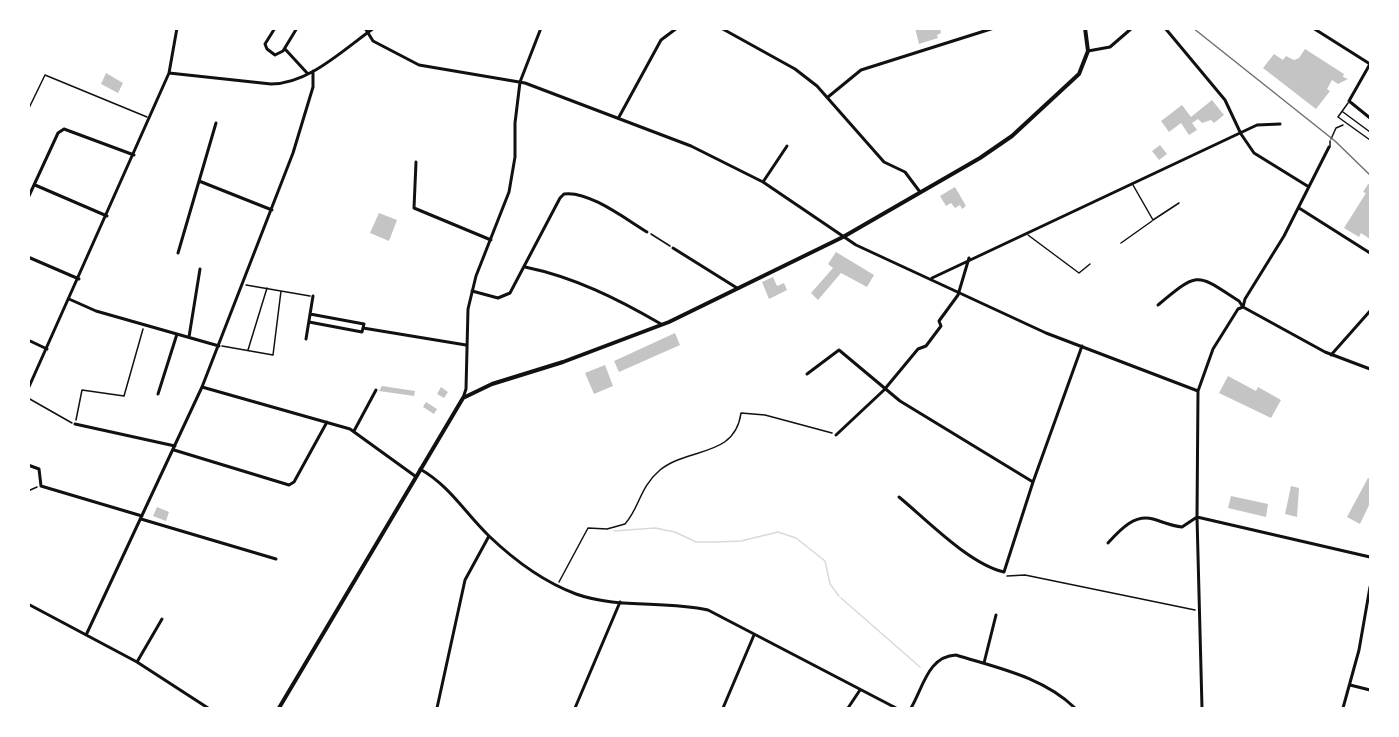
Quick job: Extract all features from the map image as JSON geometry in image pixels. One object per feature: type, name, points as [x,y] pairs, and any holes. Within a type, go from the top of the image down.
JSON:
[{"type":"main road","points":[[279,708],[463,398],[492,384],[562,362],[661,324],[843,237],[991,152],[1070,84],[1085,62],[1088,51],[1085,28]]},
{"type":"street","points":[[28,389],[169,73],[177,28]]},
{"type":"street","points":[[275,28],[266,40],[267,49],[278,55],[285,49],[297,28]]},
{"type":"street","points":[[365,28],[373,41],[419,65],[520,82],[619,117],[691,146],[763,182],[843,237],[1046,333],[1198,391]]},
{"type":"street","points":[[169,73],[271,84],[287,82],[313,71],[374,28]]},
{"type":"street","points":[[463,398],[466,389],[466,345],[472,291],[504,208],[512,171],[520,82],[541,28]]},
{"type":"street","points":[[619,117],[661,40],[677,28]]},
{"type":"street","points":[[721,28],[795,69],[828,97],[884,162],[905,172],[920,192]]},
{"type":"street","points":[[828,97],[861,70],[994,28]]},
{"type":"street","points":[[1088,51],[1110,47],[1132,28]]},
{"type":"street","points":[[1164,28],[1225,100],[1241,134],[1260,158],[1309,188]]},
{"type":"street","points":[[1313,28],[1370,64],[1349,101],[1371,118]]},
{"type":"street","points":[[285,49],[308,74]]},
{"type":"street","points":[[87,633],[175,448],[219,346],[272,210],[314,87],[313,71]]},
{"type":"street","points":[[178,253],[216,123]]},
{"type":"street","points":[[931,278],[969,258],[1241,134],[1266,123],[1280,124]]},
{"type":"street","points":[[28,198],[58,133],[64,129],[134,155]]},
{"type":"street","points":[[763,182],[787,146]]},
{"type":"street","points":[[1243,307],[1245,299],[1299,208],[1329,147]]},
{"type":"street","points":[[416,162],[414,208],[492,240]]},
{"type":"street","points":[[199,181],[272,210]]},
{"type":"street","points":[[35,185],[107,216]]},
{"type":"street","points":[[472,291],[505,297],[525,267],[564,194],[579,195],[595,202],[647,232]]},
{"type":"street","points":[[1299,208],[1371,253]]},
{"type":"street","points":[[673,248],[737,288]]},
{"type":"street","points":[[28,257],[79,279]]},
{"type":"street","points":[[836,435],[884,390],[918,349],[926,346],[941,326],[939,321],[958,291],[969,258]]},
{"type":"street","points":[[525,267],[554,273],[578,283],[661,324]]},
{"type":"street","points":[[189,337],[200,269]]},
{"type":"street","points":[[1158,305],[1182,285],[1194,278],[1204,278],[1239,301],[1243,307],[1331,355],[1371,369]]},
{"type":"street","points":[[306,339],[313,296]]},
{"type":"street","points":[[69,299],[96,311],[219,346]]},
{"type":"street","points":[[1202,708],[1197,517],[1198,391],[1213,349],[1238,309],[1243,307]]},
{"type":"street","points":[[1331,355],[1371,311]]},
{"type":"street","points":[[309,322],[362,332],[364,324],[310,314]]},
{"type":"street","points":[[363,328],[466,345]]},
{"type":"street","points":[[158,394],[177,334]]},
{"type":"street","points":[[28,340],[47,349]]},
{"type":"street","points":[[899,497],[975,559],[991,569],[1004,572],[1033,482],[1082,346]]},
{"type":"street","points":[[807,374],[839,350],[884,390],[1033,482]]},
{"type":"street","points":[[202,387],[354,431],[415,477]]},
{"type":"street","points":[[354,431],[376,390]]},
{"type":"street","points":[[75,424],[175,448],[289,485],[294,482],[327,423]]},
{"type":"street","points":[[28,465],[39,469],[41,486],[276,559]]},
{"type":"street","points":[[419,469],[446,486],[489,536],[525,565],[557,585],[578,595],[620,602],[686,605],[708,610],[896,708]]},
{"type":"street","points":[[1108,543],[1120,530],[1137,519],[1154,519],[1182,527],[1197,517],[1371,557]]},
{"type":"street","points":[[437,708],[465,580],[489,536]]},
{"type":"street","points":[[1343,708],[1371,587]]},
{"type":"street","points":[[575,708],[620,602]]},
{"type":"street","points":[[28,604],[87,633],[208,708]]},
{"type":"street","points":[[984,664],[996,615]]},
{"type":"street","points":[[137,662],[162,619]]},
{"type":"street","points":[[723,708],[754,635]]},
{"type":"street","points":[[911,708],[928,674],[944,656],[956,655],[1037,682],[1061,696],[1075,708]]},
{"type":"street","points":[[1350,685],[1371,690]]},
{"type":"street","points":[[848,708],[860,690]]},
{"type":"lane","points":[[28,110],[45,75],[149,118]]},
{"type":"lane","points":[[1349,101],[1338,117],[1371,140]]},
{"type":"lane","points":[[1342,112],[1371,132]]},
{"type":"lane","points":[[1329,147],[1331,139]]},
{"type":"lane","points":[[1133,184],[1153,220]]},
{"type":"lane","points":[[1121,243],[1179,203]]},
{"type":"lane","points":[[1025,233],[1079,273],[1090,264]]},
{"type":"path","points":[[1331,139],[1336,128],[1343,125]]},
{"type":"path","points":[[647,232],[673,248]]},
{"type":"path","points":[[243,284],[313,296]]},
{"type":"path","points":[[248,351],[267,288]]},
{"type":"path","points":[[219,346],[273,355],[281,291]]},
{"type":"path","points":[[28,398],[75,424],[82,390],[124,396],[144,324]]},
{"type":"path","points":[[559,581],[588,528],[607,530],[625,524],[648,481],[662,468],[674,462],[718,447],[739,427],[741,412],[765,415],[836,435]]},
{"type":"path","points":[[28,491],[41,486]]},
{"type":"path","points":[[1007,576],[1026,575],[1199,610]]},
{"type":"building","points":[[915,28],[940,28],[941,33],[937,35],[938,38],[919,44]]},
{"type":"building","points":[[1305,49],[1344,74],[1343,77],[1348,79],[1338,84],[1332,80],[1327,89],[1330,91],[1316,109],[1263,68],[1274,54],[1283,60],[1286,56],[1294,60],[1299,58]]},
{"type":"building","points":[[106,73],[123,83],[118,93],[101,84]]},
{"type":"building","points":[[1212,100],[1224,115],[1214,123],[1211,120],[1202,123],[1198,119],[1192,123],[1197,130],[1189,135],[1181,123],[1169,132],[1161,121],[1182,105],[1191,117]]},
{"type":"building","points":[[1160,145],[1167,154],[1159,160],[1152,151]]},
{"type":"building","points":[[1368,184],[1370,185],[1370,239],[1361,233],[1359,237],[1344,228],[1366,193],[1363,192]]},
{"type":"building","points":[[955,187],[966,206],[962,209],[960,205],[955,208],[951,203],[946,206],[940,196]]},
{"type":"building","points":[[379,213],[397,220],[389,241],[370,233]]},
{"type":"building","points":[[836,252],[874,275],[867,287],[841,273],[818,300],[811,293],[833,268],[828,264]]},
{"type":"building","points":[[773,277],[777,286],[784,283],[787,290],[769,299],[762,282]]},
{"type":"building","points":[[675,333],[680,345],[619,372],[614,361]]},
{"type":"building","points":[[605,365],[613,386],[594,394],[585,373]]},
{"type":"building","points":[[1228,376],[1256,391],[1258,387],[1281,400],[1271,418],[1219,393]]},
{"type":"building","points":[[382,386],[415,391],[414,396],[379,391]]},
{"type":"building","points":[[441,387],[448,392],[444,398],[437,394]]},
{"type":"building","points":[[426,402],[437,409],[434,414],[423,407]]},
{"type":"building","points":[[1368,478],[1370,479],[1370,503],[1360,524],[1347,517]]},
{"type":"building","points":[[1291,486],[1299,488],[1297,517],[1285,514]]},
{"type":"building","points":[[1231,496],[1268,504],[1266,517],[1228,508]]},
{"type":"building","points":[[157,507],[169,512],[166,521],[153,516]]},
{"type":"waterway","points":[[614,531],[655,528],[675,532],[696,542],[741,541],[778,532],[796,538],[825,561],[830,584],[839,596]]},
{"type":"waterway","points":[[841,598],[920,667]]},
{"type":"railway","points":[[1193,28],[1335,141],[1370,175]]}]
